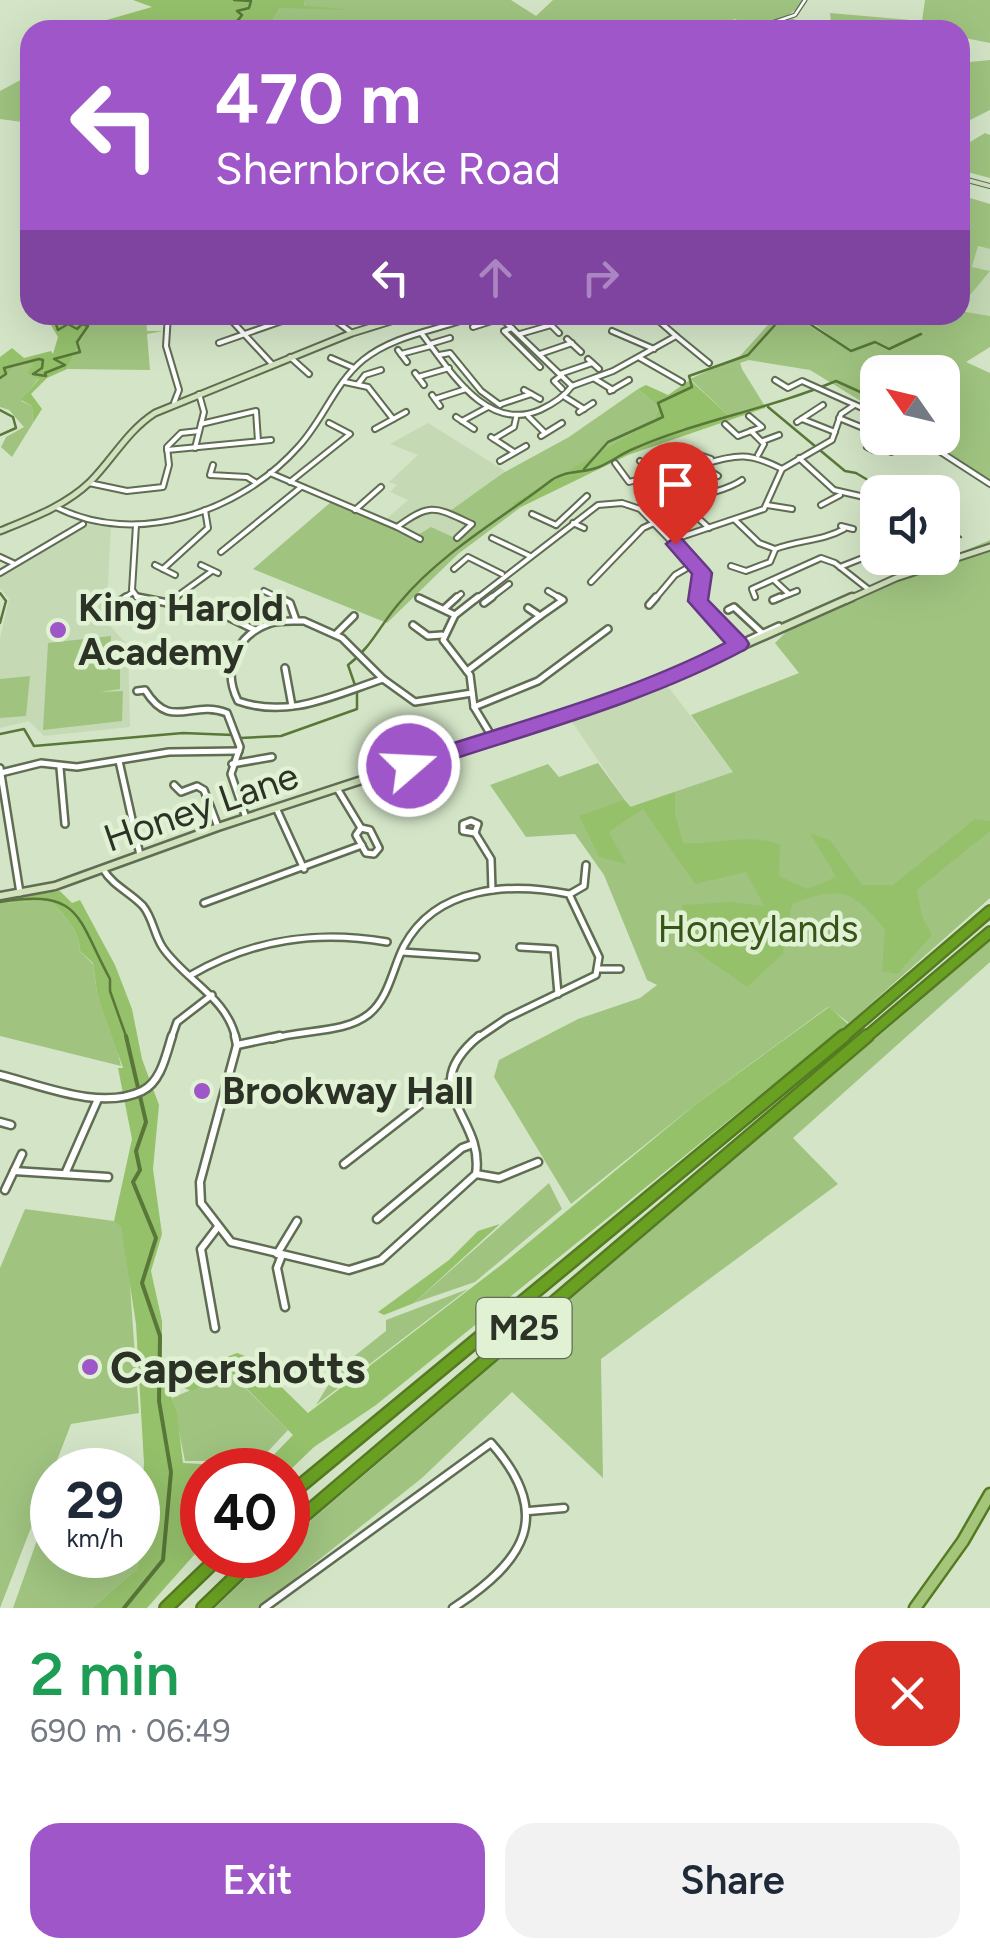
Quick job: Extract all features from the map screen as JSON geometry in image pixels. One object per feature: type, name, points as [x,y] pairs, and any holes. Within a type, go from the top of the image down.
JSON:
[{"type":"highway","name":"M25","points":[[310,1478],[906,985],[990,911]]},
{"type":"highway","name":"M25","points":[[310,1510],[990,932]]},
{"type":"highway","points":[[166,1608],[197,1578]]},
{"type":"highway","points":[[203,1608],[234,1578]]},
{"type":"main road","points":[[914,1608],[963,1541],[990,1494]]},
{"type":"street","points":[[778,20],[795,14],[804,0]]},
{"type":"street","points":[[167,325],[166,346],[179,390],[174,403]]},
{"type":"street","points":[[238,325],[272,364]]},
{"type":"street","points":[[219,342],[270,325]]},
{"type":"street","points":[[341,325],[352,333]]},
{"type":"street","points":[[0,530],[56,507],[89,483],[138,423],[174,403],[377,325]]},
{"type":"street","points":[[0,573],[83,524],[136,525],[205,510],[257,483],[298,448],[354,368],[375,352],[448,325]]},
{"type":"street","points":[[473,327],[478,325]]},
{"type":"street","points":[[509,325],[572,386]]},
{"type":"street","points":[[519,335],[544,325]]},
{"type":"street","points":[[551,325],[559,333]]},
{"type":"street","points":[[663,325],[709,363]]},
{"type":"street","points":[[512,328],[504,332],[539,365],[546,361]]},
{"type":"street","points":[[612,331],[654,350]]},
{"type":"street","points":[[422,334],[466,389],[490,408],[516,418],[528,416],[564,396],[572,386],[640,358],[676,336]]},
{"type":"street","points":[[407,362],[400,352],[450,338]]},
{"type":"street","points":[[540,354],[570,341],[581,352]]},
{"type":"street","points":[[439,355],[450,353],[481,392],[500,404]]},
{"type":"street","points":[[290,357],[309,374]]},
{"type":"street","points":[[331,358],[354,368]]},
{"type":"street","points":[[640,358],[682,382]]},
{"type":"street","points":[[562,389],[554,380],[561,374],[590,361],[599,369]]},
{"type":"street","points":[[424,385],[417,375],[449,368]]},
{"type":"street","points":[[358,384],[365,374],[381,370]]},
{"type":"street","points":[[595,379],[611,390],[628,380]]},
{"type":"street","points":[[775,380],[788,388],[802,381],[823,387],[860,409]]},
{"type":"street","points":[[345,382],[368,388],[393,419]]},
{"type":"street","points":[[440,406],[434,397],[466,389]]},
{"type":"street","points":[[524,390],[540,398]]},
{"type":"street","points":[[194,448],[204,402],[199,393]]},
{"type":"street","points":[[462,421],[530,394]]},
{"type":"street","points":[[564,396],[581,410],[593,403]]},
{"type":"street","points":[[672,540],[735,520],[767,505],[782,469],[831,440],[839,418],[852,406]]},
{"type":"street","points":[[830,414],[821,407],[799,420],[835,432]]},
{"type":"street","points":[[202,424],[256,411],[260,414],[258,441]]},
{"type":"street","points":[[376,429],[406,412]]},
{"type":"street","points":[[528,416],[543,434],[562,424]]},
{"type":"street","points":[[725,424],[738,436],[762,427],[749,416]]},
{"type":"street","points":[[456,417],[474,429]]},
{"type":"street","points":[[514,452],[492,438],[514,427],[516,418]]},
{"type":"street","points":[[839,418],[860,424]]},
{"type":"street","points":[[290,482],[350,434],[332,424],[328,431]]},
{"type":"street","points":[[89,483],[127,491],[162,490],[169,465],[166,450],[178,434],[199,431]]},
{"type":"street","points":[[751,432],[763,441]]},
{"type":"street","points":[[758,455],[763,441],[778,435]]},
{"type":"street","points":[[166,450],[270,440]]},
{"type":"street","points":[[500,460],[526,446]]},
{"type":"street","points":[[696,450],[712,460]]},
{"type":"street","points":[[718,476],[700,465],[758,455],[782,469]]},
{"type":"street","points":[[945,455],[990,484]]},
{"type":"street","points":[[799,458],[840,494],[860,496]]},
{"type":"street","points":[[640,462],[650,477],[652,490],[663,500],[685,506],[709,528]]},
{"type":"street","points":[[615,463],[629,482],[668,472],[672,476]]},
{"type":"street","points":[[213,465],[210,475],[247,477],[257,483]]},
{"type":"street","points":[[270,473],[420,539]]},
{"type":"street","points":[[685,506],[695,495],[740,482],[748,489]]},
{"type":"street","points":[[222,552],[301,487]]},
{"type":"street","points":[[355,510],[381,488]]},
{"type":"street","points":[[822,505],[840,494]]},
{"type":"street","points":[[556,525],[588,496]]},
{"type":"street","points":[[442,635],[455,615],[503,575],[595,506],[614,502],[631,505],[655,522],[694,564],[704,578],[698,601],[740,646]]},
{"type":"street","points":[[767,505],[785,511],[792,508]]},
{"type":"street","points":[[397,527],[428,506],[472,524]]},
{"type":"street","points":[[56,507],[83,524]]},
{"type":"street","points":[[163,569],[208,528],[205,510]]},
{"type":"street","points":[[532,514],[566,530]]},
{"type":"street","points":[[458,538],[478,518]]},
{"type":"street","points":[[735,520],[759,544],[775,549],[806,539],[823,543],[843,527],[852,529]]},
{"type":"street","points":[[591,582],[643,528],[655,522]]},
{"type":"street","points":[[573,523],[584,528]]},
{"type":"street","points":[[133,592],[136,525]]},
{"type":"street","points":[[492,538],[530,556]]},
{"type":"street","name":"Honey Lane","points":[[0,896],[103,868],[491,735],[585,707],[702,664],[868,590],[990,547]]},
{"type":"street","points":[[731,566],[744,572],[752,570],[770,562],[775,549]]},
{"type":"street","points":[[0,557],[13,563]]},
{"type":"street","points":[[454,569],[468,557],[503,575]]},
{"type":"street","points":[[755,596],[752,589],[816,558],[826,558],[868,590]]},
{"type":"street","points":[[840,567],[860,559]]},
{"type":"street","points":[[649,605],[676,575],[694,564]]},
{"type":"street","points":[[155,565],[174,575]]},
{"type":"street","points":[[133,592],[144,601],[168,603],[215,572],[201,565]]},
{"type":"street","points":[[775,580],[789,594]]},
{"type":"street","points":[[484,602],[509,584]]},
{"type":"street","points":[[468,671],[563,600],[548,590]]},
{"type":"street","points":[[264,591],[290,603],[296,620]]},
{"type":"street","points":[[483,591],[493,596]]},
{"type":"street","points":[[773,600],[797,591]]},
{"type":"street","points":[[113,606],[133,592]]},
{"type":"street","points":[[444,609],[461,594]]},
{"type":"street","points":[[419,598],[455,615]]},
{"type":"street","points":[[241,606],[228,617],[256,630]]},
{"type":"street","points":[[728,610],[734,607],[762,633]]},
{"type":"street","points":[[528,608],[540,616]]},
{"type":"street","points":[[338,633],[354,616]]},
{"type":"street","points":[[383,679],[292,706],[254,709],[232,693],[230,656],[256,630],[278,622],[316,623],[338,633],[362,653],[402,699],[426,705],[472,693]]},
{"type":"street","name":"Honey Lane","points":[[740,646],[762,633],[796,622]]},
{"type":"street","points":[[413,624],[428,636],[442,635]]},
{"type":"street","points":[[474,708],[538,681],[608,629]]},
{"type":"street","points":[[442,635],[468,671],[474,708],[491,735]]},
{"type":"street","points":[[285,668],[292,706]]},
{"type":"street","points":[[136,691],[144,690],[168,713],[219,709],[230,716],[239,742],[231,774],[246,818]]},
{"type":"street","points":[[20,893],[0,770],[40,763],[60,767],[119,761],[170,752],[239,751]]},
{"type":"street","points":[[232,764],[272,757]]},
{"type":"street","points":[[119,761],[140,855]]},
{"type":"street","points":[[60,767],[64,824]]},
{"type":"street","points":[[174,785],[182,792],[197,786],[204,790],[218,827]]},
{"type":"street","points":[[338,790],[361,828],[370,830],[380,848],[370,854],[356,834],[361,828]]},
{"type":"street","points":[[277,810],[304,869]]},
{"type":"street","points":[[475,833],[491,859],[492,890]]},
{"type":"street","points":[[204,903],[362,845]]},
{"type":"street","points":[[237,1045],[264,1042],[300,1030],[343,1025],[367,1016],[376,1007],[413,931],[438,907],[460,896],[492,890],[569,894],[584,886],[586,865]]},
{"type":"street","points":[[103,868],[115,888],[148,913],[164,949],[230,1015],[237,1045],[200,1182],[201,1204],[232,1242],[348,1270],[366,1267],[394,1249],[476,1174],[478,1160],[448,1083]]},
{"type":"street","points":[[344,1164],[448,1083],[453,1067],[486,1032],[590,980],[598,969],[599,958],[569,894]]},
{"type":"street","points":[[192,976],[207,965],[285,938],[345,933],[387,942]]},
{"type":"street","points":[[520,947],[557,952],[558,994]]},
{"type":"street","points":[[402,952],[476,957]]},
{"type":"street","points":[[598,969],[620,969]]},
{"type":"street","points":[[0,1075],[98,1099],[143,1091],[161,1071],[176,1022],[212,994]]},
{"type":"street","points":[[66,1174],[98,1099]]},
{"type":"street","points":[[0,1122],[12,1125]]},
{"type":"street","points":[[378,1219],[462,1148],[473,1144]]},
{"type":"street","points":[[5,1190],[22,1154]]},
{"type":"street","points":[[476,1174],[494,1179],[538,1162]]},
{"type":"street","points":[[14,1171],[108,1177]]},
{"type":"street","points":[[285,1308],[277,1268],[279,1254],[298,1221]]},
{"type":"street","points":[[215,1328],[201,1249],[217,1228]]},
{"type":"street","points":[[264,1608],[491,1443],[528,1495],[528,1511],[518,1551],[502,1573],[453,1608]]},
{"type":"street","points":[[528,1511],[564,1508]]},
{"type":"shaded area","points":[[978,246],[990,249],[990,316],[970,313],[970,295],[988,270],[972,268]]},
{"type":"shaded area","points":[[428,423],[505,471],[452,512],[473,520],[453,537],[420,537],[385,520],[408,500],[390,492],[397,485],[389,482],[418,455],[390,444]]},
{"type":"shaded area","name":"King Harold Academy","points":[[83,524],[111,527],[106,621],[128,646],[130,727],[44,736],[29,721],[0,728],[0,639],[9,599],[0,588],[0,573],[31,551]]},
{"type":"shaded area","points":[[665,683],[734,772],[630,807],[568,716]]},
{"type":"green space","points":[[133,0],[305,0],[304,6],[353,10],[280,8],[273,20],[106,20],[152,7]]},
{"type":"green space","points":[[305,0],[511,0],[536,16],[553,0],[807,0],[779,20],[273,20],[280,8],[304,6]]},
{"type":"green space","points":[[925,0],[990,0],[990,43],[970,39],[970,20],[922,20]]},
{"type":"green space","points":[[830,13],[910,20],[831,20]]},
{"type":"green space","points":[[990,60],[990,110],[970,120],[970,62]]},
{"type":"green space","points":[[20,80],[20,122],[0,119],[0,91]]},
{"type":"green space","points":[[985,133],[990,135],[990,178],[970,173],[970,142]]},
{"type":"green space","points":[[970,198],[990,204],[990,249],[978,246],[972,267],[990,271],[970,295]]},
{"type":"green space","points":[[970,313],[990,316],[990,347],[966,362],[990,373],[990,481],[953,455],[960,455],[960,355],[860,355],[860,401],[810,370],[749,360],[740,363],[763,403],[729,416],[690,379],[740,356],[768,325],[808,325],[853,353],[815,325],[970,325]]},
{"type":"green space","points":[[51,325],[88,325],[67,369],[47,378],[31,394],[42,409],[33,423],[32,406],[21,400],[39,379],[27,373],[33,364],[20,362],[0,381],[0,357],[12,348],[24,358],[51,351],[53,354],[58,337]]},
{"type":"green space","points":[[88,325],[147,325],[147,331],[163,331],[147,334],[150,370],[67,369]]},
{"type":"green space","points":[[21,361],[33,364],[28,373],[39,378],[21,401],[32,406],[33,423],[12,457],[1,447],[6,437],[24,427],[9,410],[0,407],[0,381]]},
{"type":"green space","points":[[690,380],[729,416],[763,403],[765,408],[628,455],[521,507],[512,504],[654,420],[659,407],[638,389],[646,385],[668,395]]},
{"type":"green space","points":[[638,389],[659,407],[654,420],[514,504],[521,507],[458,554],[387,623],[253,569],[331,502],[413,538],[431,527],[453,537],[473,520],[450,511],[503,473],[569,437]]},
{"type":"green space","name":"Honeylands","points":[[990,540],[990,898],[849,1023],[828,1007],[696,1104],[571,1204],[494,1077],[499,1060],[578,1019],[640,998],[657,985],[647,980],[604,875],[575,834],[526,837],[490,785],[548,764],[559,777],[598,763],[630,807],[733,772],[691,715],[799,673],[775,643],[796,622],[907,575],[960,575],[960,553]]},
{"type":"green space","points":[[111,636],[110,661],[120,661],[120,689],[100,692],[123,691],[122,721],[43,730],[48,643]]},
{"type":"green space","points":[[30,676],[26,716],[0,718],[0,679]]},
{"type":"green space","name":"Honeylands","points":[[675,792],[675,813],[683,843],[744,839],[780,845],[779,876],[807,889],[836,877],[810,833],[831,841],[862,885],[893,885],[975,819],[990,821],[990,831],[917,890],[922,916],[932,935],[897,974],[882,971],[885,929],[854,899],[834,893],[792,904],[783,954],[747,987],[662,927],[684,916],[682,905],[731,902],[764,906],[746,872],[695,884],[643,809],[609,832],[626,864],[599,857],[579,816],[624,800],[631,807]]},
{"type":"green space","points":[[60,891],[72,903],[80,900],[115,965],[132,1009],[142,1059],[159,1105],[153,1169],[162,1234],[151,1271],[162,1321],[162,1368],[177,1414],[181,1448],[180,1571],[147,1608],[92,1608],[127,1578],[160,1578],[160,1448],[143,1448],[136,1324],[121,1227],[114,1221],[132,1139],[118,1068],[123,1068],[97,993],[93,963],[80,951],[70,923],[49,900],[0,903],[0,898]]},
{"type":"green space","points":[[49,900],[70,923],[80,951],[93,964],[97,993],[113,1032],[121,1066],[0,1036],[0,903]]},
{"type":"green space","points":[[990,941],[990,962],[793,1138],[838,1184],[601,1359],[603,1478],[512,1392],[422,1478],[310,1567],[310,1521]]},
{"type":"green space","points":[[829,1007],[848,1024],[376,1405],[310,1451],[280,1448],[293,1435],[231,1373],[191,1391],[180,1386],[193,1370],[237,1353],[253,1359],[308,1413],[505,1262],[696,1104]]},
{"type":"green space","points":[[549,1183],[562,1209],[475,1282],[414,1303]]},
{"type":"green space","points":[[25,1209],[114,1221],[121,1226],[129,1271],[139,1413],[71,1424],[62,1448],[30,1448],[30,1530],[0,1608],[0,1268]]},
{"type":"green space","points":[[500,1224],[414,1303],[384,1315],[378,1312],[449,1260],[478,1231]]},
{"type":"green space","points":[[468,1289],[316,1405],[338,1369],[386,1331],[386,1320]]},
{"type":"green space","points":[[230,1373],[288,1430],[271,1448],[182,1448],[172,1398]]},
{"type":"green space","points":[[30,1560],[30,1578],[127,1578],[92,1608],[13,1608]]},
{"type":"green space","points":[[246,1578],[296,1578],[258,1608],[215,1608]]},
{"type":"waterway","points":[[234,0],[251,1],[249,8],[237,11],[242,15],[238,20]]},
{"type":"waterway","points":[[56,325],[58,330],[66,325]]},
{"type":"waterway","points":[[70,325],[77,329],[81,325]]},
{"type":"waterway","points":[[0,378],[6,374],[4,368],[39,359],[43,360],[42,368],[33,374],[46,376],[45,373],[65,365],[54,359],[80,352],[77,342],[88,326],[85,325]]},
{"type":"waterway","points":[[584,469],[608,442],[663,417],[658,403],[692,387],[689,376],[748,355],[775,325]]},
{"type":"waterway","points":[[811,325],[851,351],[875,342],[889,349],[921,334]]},
{"type":"waterway","points":[[240,738],[281,736],[357,709],[357,691],[348,665],[364,651],[401,601],[453,552],[555,478],[593,469],[657,439],[836,381],[860,392]]},
{"type":"waterway","points":[[768,407],[845,471],[860,475]]},
{"type":"waterway","points":[[0,410],[13,417],[16,428],[0,435]]},
{"type":"waterway","points":[[0,593],[6,601],[0,623]]},
{"type":"waterway","points":[[0,734],[24,729],[34,746],[183,733],[233,735]]},
{"type":"waterway","points":[[0,902],[47,900],[73,912],[110,979],[110,991],[126,1037]]},
{"type":"waterway","points":[[124,1608],[163,1560],[171,1472],[159,1401],[160,1336],[142,1283],[156,1238],[133,1182],[140,1170],[136,1151],[146,1122],[126,1037]]},
{"type":"place","name":"King Harold Academy","points":[[58,630]]},
{"type":"place","name":"Brookway Hall","points":[[202,1091]]},
{"type":"place","name":"Capershotts","points":[[90,1367]]},
{"type":"route","points":[[409,766],[491,735],[619,695],[702,664],[702,660],[739,644],[701,606],[697,596],[703,584],[702,573],[675,544]]}]
